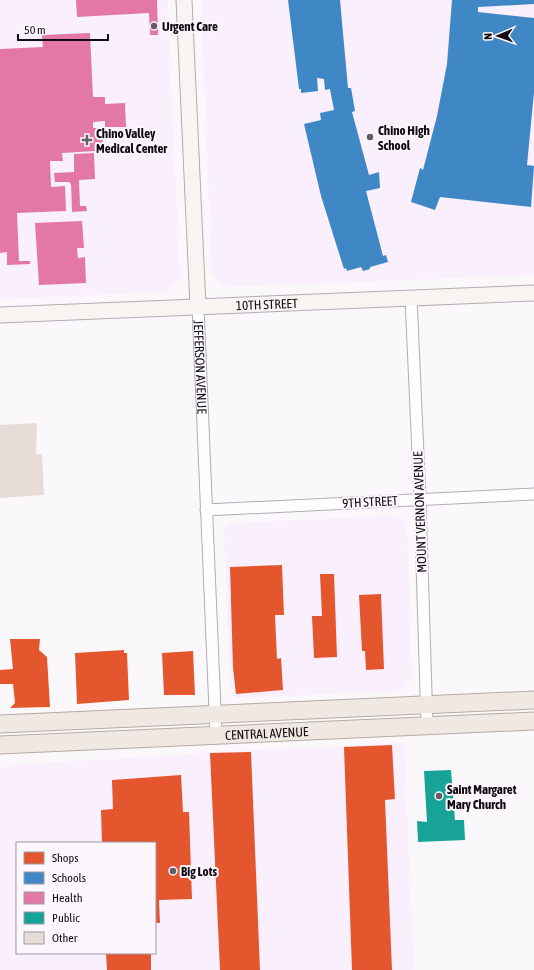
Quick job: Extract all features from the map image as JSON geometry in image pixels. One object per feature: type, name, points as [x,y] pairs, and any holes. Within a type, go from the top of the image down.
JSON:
[{"type":"main road","name":"CENTRAL AVENUE","points":[[0,724],[534,700]]},
{"type":"main road","points":[[259,733],[270,724],[306,720],[316,710]]},
{"type":"main road","points":[[463,724],[474,715],[534,710]]},
{"type":"main road","points":[[54,742],[56,737],[66,732],[116,731],[129,718]]},
{"type":"main road","name":"CENTRAL AVENUE","points":[[0,745],[216,734],[534,721]]},
{"type":"street","name":"JEFFERSON AVENUE","points":[[184,0],[216,734]]},
{"type":"street","name":"10TH STREET","points":[[0,315],[534,294]]},
{"type":"street","name":"MOUNT VERNON AVENUE","points":[[410,298],[420,499],[427,725]]},
{"type":"street","name":"9TH STREET","points":[[206,510],[534,494]]},
{"type":"shaded area","name":"Chino Valley Medical Center","points":[[0,0],[167,0],[180,279],[167,292],[0,299]]},
{"type":"shaded area","name":"Chino High School","points":[[201,0],[534,0],[534,275],[227,287],[212,275]]},
{"type":"shaded area","points":[[391,516],[402,519],[406,523],[407,529],[412,680],[400,691],[235,698],[231,693],[225,526],[230,523]]},
{"type":"shaded area","points":[[404,743],[414,970],[0,970],[0,769],[14,764],[174,756],[197,753]]},
{"type":"building: Shops","points":[[282,565],[284,615],[275,615],[277,659],[281,658],[283,690],[236,694],[233,668],[230,567]]},
{"type":"building: Shops","points":[[320,574],[334,574],[337,657],[314,658],[312,616],[322,616]]},
{"type":"building: Shops","points":[[381,594],[384,669],[366,670],[365,651],[362,651],[359,595]]},
{"type":"building: Shops","points":[[10,639],[40,639],[39,650],[47,657],[50,707],[10,708],[15,703],[13,684],[0,684],[0,670],[13,669]]},
{"type":"building: Shops","points":[[124,650],[124,653],[127,653],[129,700],[77,704],[75,653]]},
{"type":"building: Shops","points":[[193,651],[195,695],[164,695],[162,653]]},
{"type":"building: Shops","points":[[392,745],[395,799],[385,800],[392,970],[352,970],[344,747]]},
{"type":"building: Shops","points":[[251,752],[260,970],[220,970],[210,753]]},
{"type":"building: Shops","name":"Big Lots","points":[[181,775],[183,812],[189,812],[192,899],[159,900],[160,923],[156,923],[156,842],[102,842],[101,810],[113,809],[112,780]]},
{"type":"building: Shops","points":[[106,954],[151,954],[151,970],[107,970]]},
{"type":"building: Schools","points":[[288,0],[340,0],[348,88],[351,88],[355,111],[352,112],[369,175],[379,172],[380,188],[366,191],[383,256],[386,255],[388,262],[370,267],[370,269],[363,271],[361,267],[347,271],[346,268],[344,269],[321,196],[304,124],[321,120],[320,113],[334,110],[330,89],[325,90],[324,79],[317,78],[318,91],[301,93],[301,89],[299,89]]},
{"type":"building: Schools","points":[[452,0],[534,0],[534,4],[478,7],[478,12],[534,18],[534,92],[527,165],[534,166],[531,207],[440,197],[435,210],[411,202],[420,168],[423,170],[437,116],[447,64]]},
{"type":"building: Health","name":"Urgent Care","points":[[76,0],[157,0],[158,35],[150,35],[149,13],[77,17]]},
{"type":"building: Health","points":[[90,33],[93,97],[105,97],[105,104],[125,103],[126,127],[105,127],[105,121],[93,122],[93,128],[102,128],[103,146],[95,146],[95,151],[62,153],[63,161],[50,161],[51,187],[65,186],[66,211],[17,213],[19,261],[30,261],[30,264],[7,265],[7,252],[0,253],[0,49],[43,47],[42,35]]},
{"type":"building: Health","points":[[94,153],[95,179],[79,180],[80,206],[86,206],[87,211],[72,212],[71,184],[69,182],[55,182],[54,173],[74,172],[74,154]]},
{"type":"building: Health","points":[[82,221],[84,248],[77,248],[78,258],[85,257],[86,283],[39,285],[35,223]]},
{"type":"building: Public","name":"Saint Margaret Mary Church","points":[[451,770],[455,820],[464,820],[465,840],[418,842],[417,821],[427,822],[424,771]]},
{"type":"building: Other","points":[[37,423],[36,454],[42,454],[44,495],[0,498],[0,425]]},
{"type":"place","name":"Urgent Care","points":[[154,26]]},
{"type":"place","name":"Chino High School","points":[[370,137]]},
{"type":"place","name":"Chino Valley Medical Center","points":[[87,140]]},
{"type":"place","name":"Saint Margaret Mary Church","points":[[439,796]]},
{"type":"place","name":"Big Lots","points":[[173,871]]}]
